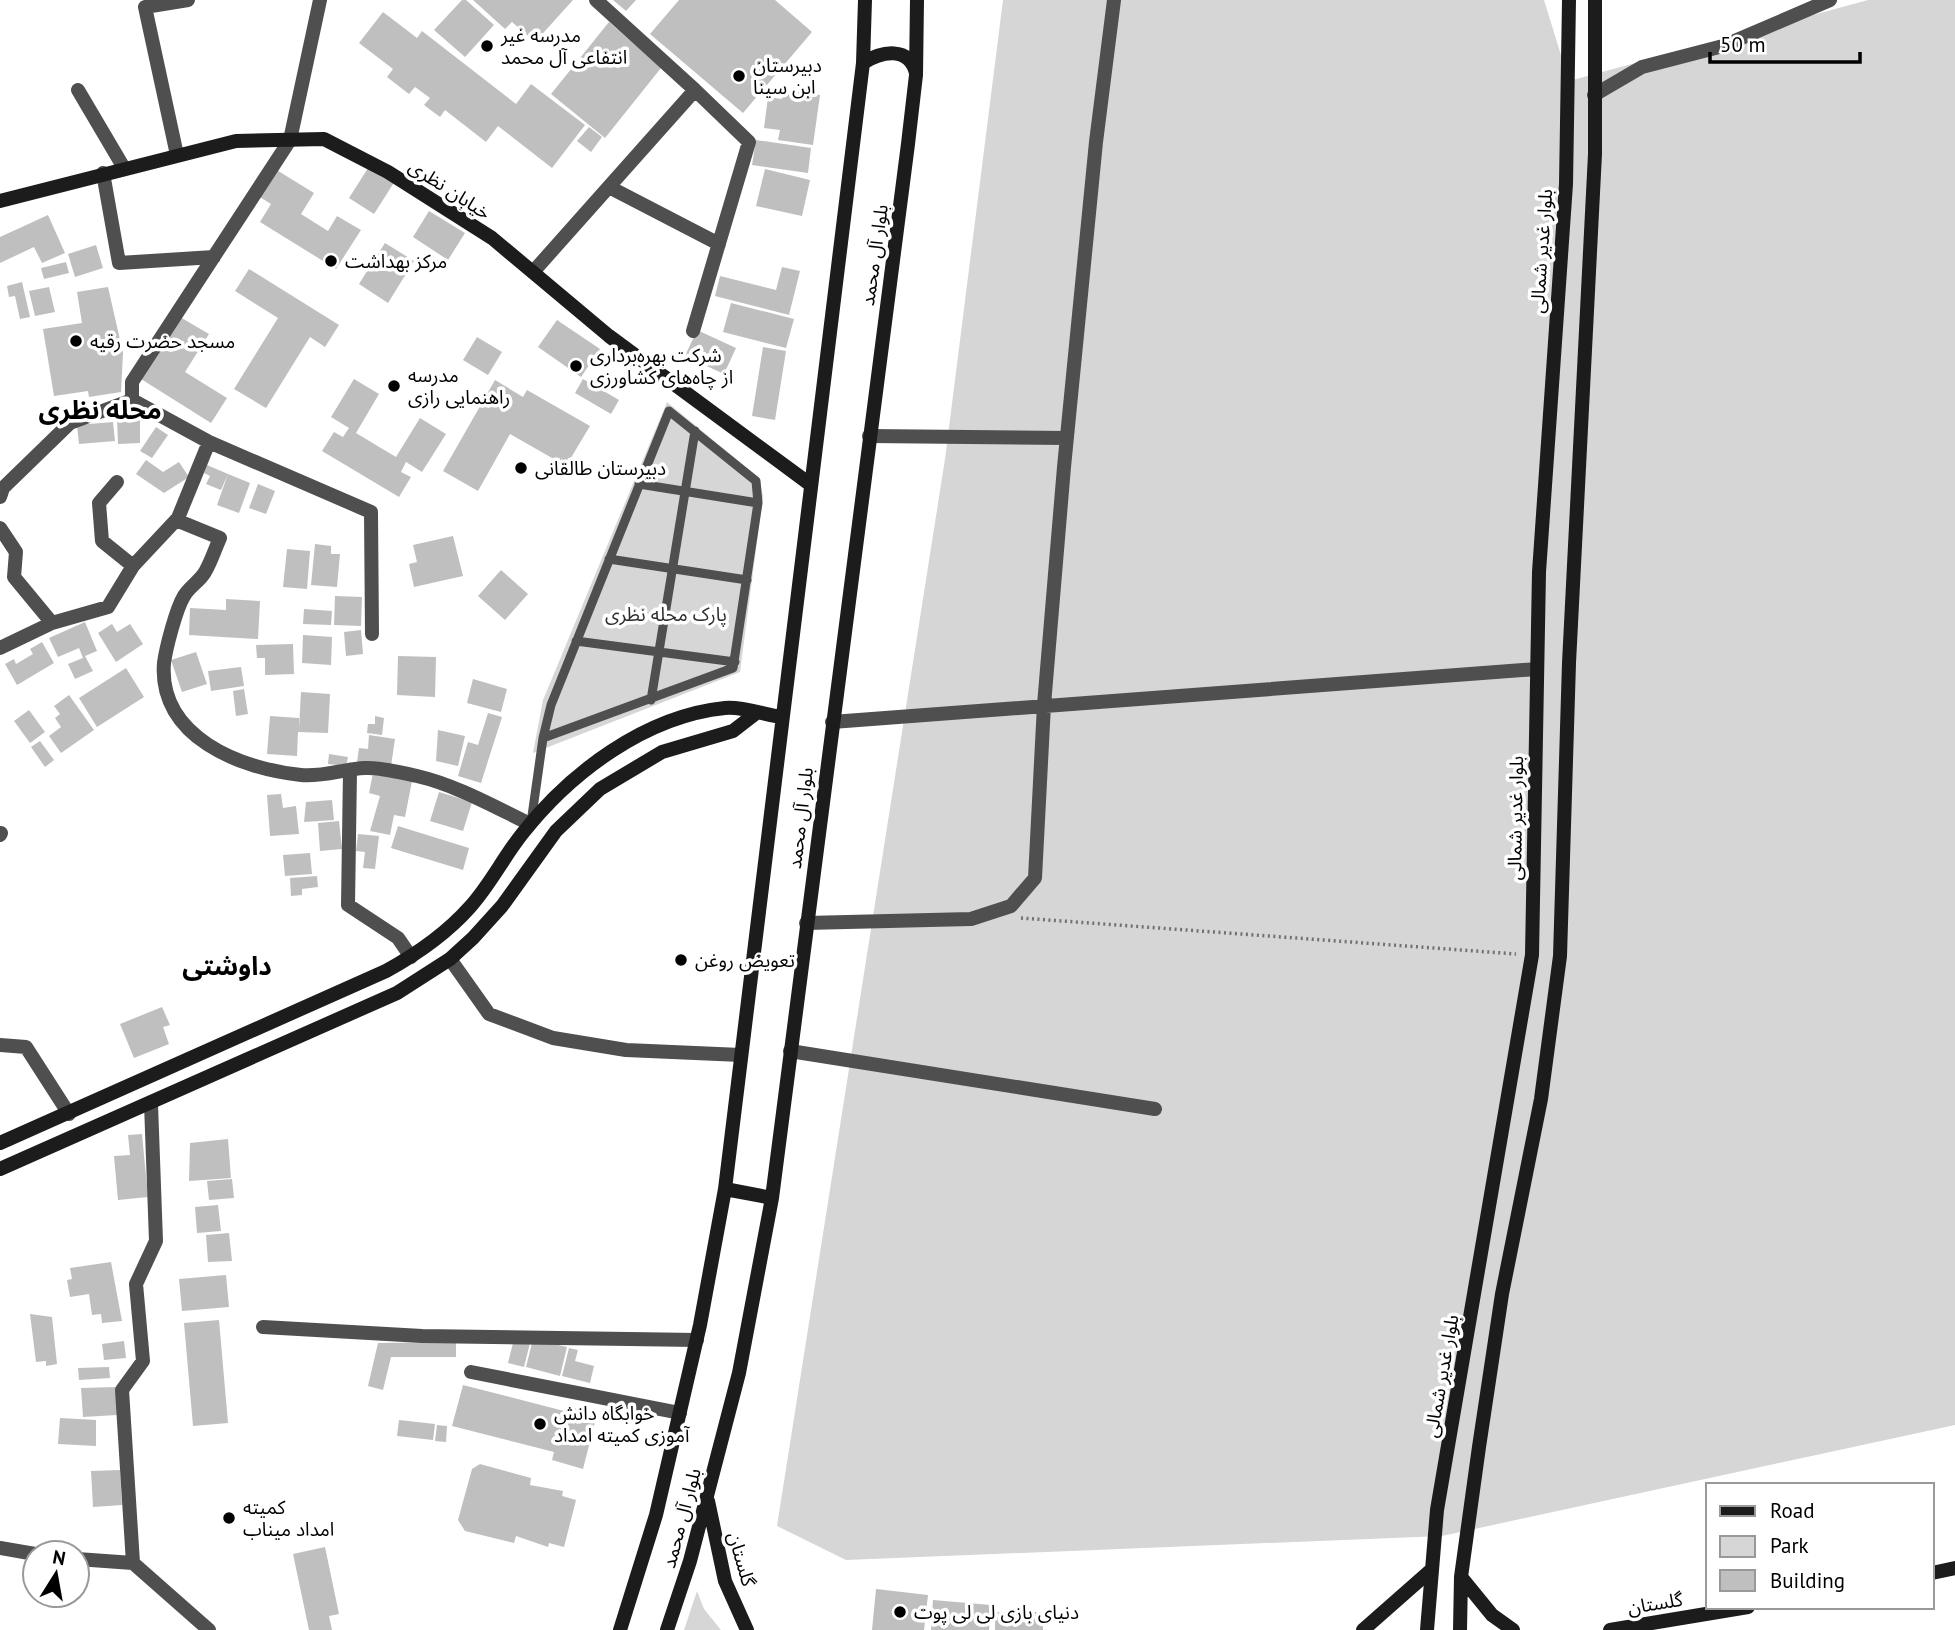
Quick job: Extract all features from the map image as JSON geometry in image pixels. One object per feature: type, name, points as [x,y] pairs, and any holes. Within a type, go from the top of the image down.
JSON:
[{"type":"main road","name":"بلوار آل محمد","points":[[620,1630],[656,1516],[697,1340],[725,1189],[863,63],[865,0]]},
{"type":"main road","name":"بلوار آل محمد","points":[[667,1630],[691,1561],[739,1373],[772,1198],[916,75],[917,0]]},
{"type":"main road","name":"بلوار غدیر شمالی","points":[[1427,1630],[1437,1510],[1532,955],[1537,668],[1548,416],[1566,184],[1569,0]]},
{"type":"main road","points":[[1460,1630],[1461,1577],[1502,1294],[1541,1099],[1557,983],[1569,663],[1595,155],[1595,0]]},
{"type":"main road","points":[[863,63],[883,53],[898,54],[913,64],[916,75]]},
{"type":"main road","name":"خیابان نظری","points":[[0,201],[236,141],[324,139],[388,172],[492,238],[609,336],[811,485]]},
{"type":"main road","points":[[0,1143],[386,971],[411,957],[435,940],[470,907],[530,824],[585,770],[641,736],[677,721],[727,708],[782,717]]},
{"type":"main road","points":[[0,1170],[397,993],[450,959],[502,906],[556,831],[600,789],[662,752],[733,731],[755,714]]},
{"type":"main road","points":[[725,1189],[772,1198]]},
{"type":"main road","name":"گلستان","points":[[707,1497],[725,1581],[747,1630]]},
{"type":"main road","points":[[1934,1573],[1955,1568]]},
{"type":"main road","points":[[1363,1630],[1430,1571]]},
{"type":"main road","points":[[1461,1577],[1492,1615],[1513,1630]]},
{"type":"main road","name":"گلستان","points":[[1610,1630],[1736,1609]]},
{"type":"street","points":[[177,155],[145,7],[188,0]]},
{"type":"street","points":[[132,400],[132,382],[290,140],[320,0]]},
{"type":"street","points":[[596,0],[749,142],[693,331]]},
{"type":"street","points":[[806,923],[971,919],[1011,906],[1035,878],[1044,705],[1067,438],[1114,0]]},
{"type":"street","points":[[1594,95],[1642,67],[1723,46],[1830,0]]},
{"type":"street","points":[[78,90],[124,168]]},
{"type":"street","points":[[533,272],[695,90]]},
{"type":"street","points":[[103,173],[119,263],[214,257]]},
{"type":"street","points":[[608,187],[719,244]]},
{"type":"street","points":[[0,497],[3,488],[70,423],[132,400],[209,442],[371,512],[372,634]]},
{"type":"street","points":[[869,436],[1067,438]]},
{"type":"street","points":[[0,649],[52,623],[108,607],[133,566],[176,520],[209,442]]},
{"type":"street","points":[[117,481],[99,503],[102,541],[133,566]]},
{"type":"street","points":[[176,520],[220,538],[205,573],[185,595],[179,607],[164,663],[167,697],[182,722],[204,744],[236,761],[300,775],[327,775],[366,768],[420,777],[484,802],[530,824]]},
{"type":"street","points":[[0,528],[16,552],[15,577],[52,623]]},
{"type":"street","points":[[832,722],[1537,668]]},
{"type":"street","points":[[350,771],[348,905],[398,938],[411,957]]},
{"type":"street","points":[[450,959],[489,1014],[553,1038],[626,1050],[741,1055]]},
{"type":"street","points":[[0,1045],[26,1047],[69,1114]]},
{"type":"street","points":[[790,1051],[1155,1109]]},
{"type":"street","points":[[133,1563],[122,1391],[142,1361],[136,1284],[156,1241],[151,1104]]},
{"type":"street","points":[[262,1327],[422,1336],[697,1340]]},
{"type":"street","points":[[471,1372],[680,1413]]},
{"type":"street","points":[[0,1548],[21,1552]]},
{"type":"street","points":[[91,1560],[133,1563],[209,1630]]},
{"type":"lane","points":[[530,824],[543,738],[551,705],[669,411],[756,481],[758,503],[733,668],[543,738]]},
{"type":"lane","points":[[651,700],[695,431]]},
{"type":"lane","points":[[639,484],[758,503]]},
{"type":"lane","points":[[609,559],[747,580]]},
{"type":"lane","points":[[576,641],[735,662]]},
{"type":"path","points":[[984,915],[1532,955]]},
{"type":"green space","points":[[1003,0],[1544,0],[1569,81],[1868,0],[1955,0],[1955,1425],[1442,1536],[846,1560],[777,1526],[945,459]]},
{"type":"green space","name":"پارک محله نظری","points":[[667,402],[759,478],[763,496],[740,672],[533,753],[543,700]]},
{"type":"green space","points":[[697,1591],[704,1609],[721,1630],[684,1630]]},
{"type":"building","points":[[462,0],[466,0],[494,25],[465,57],[434,30]]},
{"type":"building","points":[[473,0],[573,0],[535,42],[512,22],[505,29]]},
{"type":"building","points":[[613,0],[636,0],[626,11]]},
{"type":"building","name":"دبیرستان ابن سینا","points":[[679,0],[775,0],[812,32],[743,113],[650,34]]},
{"type":"building","points":[[383,12],[417,38],[422,31],[516,104],[531,84],[585,125],[552,168],[498,126],[486,142],[445,110],[440,117],[424,105],[430,98],[415,87],[409,94],[387,77],[393,69],[359,43]]},
{"type":"building","points":[[609,22],[661,68],[605,138],[551,94]]},
{"type":"building","points":[[783,90],[820,95],[813,145],[778,140],[780,130],[764,128],[768,97],[782,99]]},
{"type":"building","points":[[589,127],[602,137],[591,152],[577,141]]},
{"type":"building","points":[[756,140],[811,148],[808,173],[752,165]]},
{"type":"building","points":[[370,165],[395,181],[374,214],[349,198]]},
{"type":"building","points":[[275,169],[314,193],[301,214],[328,231],[337,216],[361,230],[336,269],[260,222],[271,204],[258,196]]},
{"type":"building","points":[[765,169],[810,180],[802,216],[756,206]]},
{"type":"building","points":[[429,211],[465,233],[448,260],[413,237]]},
{"type":"building","points":[[48,215],[65,253],[42,263],[34,247],[0,263],[0,237]]},
{"type":"building","points":[[385,243],[414,261],[388,303],[359,284]]},
{"type":"building","points":[[96,245],[103,268],[75,277],[68,254]]},
{"type":"building","points":[[66,262],[69,273],[44,279],[41,268]]},
{"type":"building","points":[[782,267],[800,271],[789,315],[715,296],[720,276],[776,290]]},
{"type":"building","points":[[249,269],[339,325],[325,347],[310,337],[266,408],[234,389],[278,318],[235,291]]},
{"type":"building","points":[[22,282],[30,317],[20,319],[15,296],[9,297],[7,286]]},
{"type":"building","points":[[49,287],[55,312],[35,316],[29,291]]},
{"type":"building","points":[[108,287],[123,353],[121,392],[89,397],[88,391],[54,396],[43,329],[82,323],[77,292]]},
{"type":"building","points":[[731,303],[794,319],[786,348],[723,332]]},
{"type":"building","points":[[180,317],[209,334],[185,372],[227,398],[211,423],[141,379]]},
{"type":"building","points":[[557,320],[600,349],[581,377],[538,347]]},
{"type":"building","points":[[697,330],[736,348],[724,374],[685,356]]},
{"type":"building","points":[[477,337],[502,352],[488,375],[463,360]]},
{"type":"building","points":[[763,347],[786,351],[775,420],[752,416]]},
{"type":"building","points":[[354,379],[379,394],[356,433],[396,457],[420,418],[446,434],[422,472],[406,462],[401,472],[411,477],[399,497],[322,451],[334,432],[343,437],[349,428],[331,417]]},
{"type":"building","points":[[583,379],[619,400],[611,414],[575,393]]},
{"type":"building","points":[[495,380],[523,397],[527,390],[590,426],[566,466],[510,434],[478,491],[443,471]]},
{"type":"building","points":[[117,419],[140,419],[140,443],[118,444]]},
{"type":"building","points":[[113,422],[115,441],[79,444],[77,425]]},
{"type":"building","points":[[156,427],[168,435],[152,458],[140,451]]},
{"type":"building","points":[[146,460],[163,472],[179,462],[189,477],[164,493],[136,474]]},
{"type":"building","points":[[207,465],[228,474],[221,490],[206,484],[210,476],[204,473]]},
{"type":"building","points":[[228,474],[250,483],[239,513],[217,505]]},
{"type":"building","points":[[258,484],[275,491],[266,514],[249,508]]},
{"type":"building","points":[[453,536],[463,576],[414,587],[409,564],[417,562],[413,545]]},
{"type":"building","points":[[315,544],[331,546],[331,554],[340,554],[337,587],[311,585]]},
{"type":"building","points":[[287,549],[310,551],[307,589],[283,587]]},
{"type":"building","points":[[501,570],[528,594],[505,620],[478,596]]},
{"type":"building","points":[[335,596],[362,597],[361,626],[334,625]]},
{"type":"building","points":[[226,599],[260,601],[258,639],[189,635],[190,608],[226,610]]},
{"type":"building","points":[[304,609],[332,611],[331,625],[303,624]]},
{"type":"building","points":[[85,622],[97,651],[85,656],[93,671],[75,679],[68,664],[83,658],[79,648],[58,657],[49,638]]},
{"type":"building","points":[[112,624],[117,632],[130,624],[143,644],[116,662],[98,633]]},
{"type":"building","points":[[361,630],[363,654],[346,656],[344,632]]},
{"type":"building","points":[[303,635],[332,637],[331,665],[302,663]]},
{"type":"building","points":[[42,642],[54,663],[17,685],[5,664],[14,659],[16,664],[33,654],[30,649]]},
{"type":"building","points":[[293,644],[294,674],[265,675],[265,658],[257,658],[256,645]]},
{"type":"building","points":[[196,652],[207,684],[182,692],[171,660]]},
{"type":"building","points":[[398,656],[436,657],[435,697],[397,695]]},
{"type":"building","points":[[241,667],[244,686],[211,691],[208,671]]},
{"type":"building","points":[[126,668],[144,697],[97,727],[79,698]]},
{"type":"building","points":[[473,679],[507,689],[501,712],[467,703]]},
{"type":"building","points":[[244,689],[248,714],[236,716],[233,691]]},
{"type":"building","points":[[301,692],[330,694],[328,733],[298,732],[297,756],[267,754],[270,716],[299,718],[299,728]]},
{"type":"building","points":[[69,695],[94,730],[61,753],[49,736],[61,727],[55,718],[60,714],[54,706]]},
{"type":"building","points":[[29,710],[45,732],[30,743],[14,721]]},
{"type":"building","points":[[488,713],[502,717],[481,783],[458,776],[468,742],[478,745]]},
{"type":"building","points":[[375,716],[384,718],[382,735],[367,733],[368,724],[375,724]]},
{"type":"building","points":[[438,730],[465,736],[458,766],[436,761]]},
{"type":"building","points":[[369,735],[395,739],[391,766],[357,762],[359,748],[368,749]]},
{"type":"building","points":[[40,741],[54,760],[45,767],[31,747]]},
{"type":"building","points":[[329,754],[348,757],[346,766],[328,764]]},
{"type":"building","points":[[373,773],[412,781],[405,817],[394,815],[390,835],[370,831],[380,796],[369,793]]},
{"type":"building","points":[[439,792],[472,802],[463,831],[430,821]]},
{"type":"building","points":[[281,794],[283,808],[296,806],[299,834],[270,836],[267,795]]},
{"type":"building","points":[[332,800],[334,820],[304,822],[306,802]]},
{"type":"building","points":[[339,821],[342,849],[320,851],[318,823]]},
{"type":"building","points":[[398,826],[469,848],[463,870],[391,848]]},
{"type":"building","points":[[358,834],[379,836],[375,869],[363,868],[365,852],[356,851]]},
{"type":"building","points":[[310,853],[312,874],[285,876],[283,855]]},
{"type":"building","points":[[317,876],[318,887],[302,889],[302,895],[291,896],[290,878]]},
{"type":"building","points":[[162,1007],[170,1025],[163,1027],[169,1044],[134,1058],[120,1024]]},
{"type":"building","points":[[142,1134],[148,1197],[118,1200],[114,1156],[130,1155],[128,1135]]},
{"type":"building","points":[[228,1139],[231,1178],[189,1181],[190,1143]]},
{"type":"building","points":[[232,1179],[234,1198],[209,1200],[207,1181]]},
{"type":"building","points":[[218,1205],[221,1231],[197,1233],[195,1207]]},
{"type":"building","points":[[229,1233],[232,1261],[208,1262],[206,1235]]},
{"type":"building","points":[[111,1262],[122,1321],[102,1323],[101,1314],[92,1315],[89,1294],[70,1297],[67,1280],[72,1279],[70,1268]]},
{"type":"building","points":[[226,1275],[229,1307],[182,1311],[179,1279]]},
{"type":"building","points":[[30,1314],[52,1317],[57,1364],[46,1366],[46,1361],[36,1362]]},
{"type":"building","points":[[219,1320],[228,1423],[193,1426],[184,1323]]},
{"type":"building","points":[[514,1339],[530,1343],[524,1367],[508,1363]]},
{"type":"building","points":[[533,1339],[567,1347],[560,1376],[526,1367]]},
{"type":"building","points":[[124,1341],[126,1358],[104,1360],[102,1344]]},
{"type":"building","points":[[456,1342],[456,1357],[391,1357],[383,1390],[368,1386],[378,1343]]},
{"type":"building","points":[[569,1348],[578,1350],[575,1361],[594,1366],[590,1383],[562,1376]]},
{"type":"building","points":[[109,1367],[110,1378],[79,1380],[78,1368]]},
{"type":"building","name":"خوابگاه دانش آموزی کمیته امداد","points":[[463,1385],[564,1411],[566,1406],[597,1414],[583,1469],[552,1460],[554,1452],[452,1426]]},
{"type":"building","points":[[116,1387],[117,1415],[83,1417],[81,1388]]},
{"type":"building","points":[[60,1418],[96,1420],[96,1446],[58,1444]]},
{"type":"building","points":[[399,1420],[435,1424],[433,1440],[397,1436]]},
{"type":"building","points":[[437,1425],[447,1426],[446,1442],[435,1441]]},
{"type":"building","points":[[480,1464],[531,1478],[530,1485],[563,1491],[562,1496],[576,1500],[564,1547],[549,1543],[548,1547],[516,1536],[514,1543],[465,1531],[458,1520],[472,1469]]},
{"type":"building","points":[[120,1470],[122,1505],[93,1507],[91,1471]]},
{"type":"building","points":[[325,1547],[339,1614],[329,1616],[332,1630],[309,1630],[293,1554]]},
{"type":"building","name":"دنیای بازی لی لی پوت","points":[[876,1589],[928,1595],[924,1630],[872,1630]]},
{"type":"building","points":[[933,1600],[991,1605],[989,1630],[931,1630]]},
{"type":"building","points":[[995,1612],[1043,1612],[1043,1630],[995,1630]]},
{"type":"place","name":"مدرسه غیر انتفاعی آل محمد","points":[[487,46]]},
{"type":"place","name":"دبیرستان ابن سینا","points":[[739,76]]},
{"type":"place","name":"مرکز بهداشت","points":[[331,261]]},
{"type":"place","name":"مسجد حضرت رقیه","points":[[76,341]]},
{"type":"place","name":"شرکت بهره‌برداری از چاه‌های کشاورزی","points":[[576,366]]},
{"type":"place","name":"مدرسه راهنمایی رازی","points":[[394,386]]},
{"type":"place","name":"دبیرستان طالقانی","points":[[521,468]]},
{"type":"place","name":"تعویض روغن","points":[[681,960]]},
{"type":"place","name":"خوابگاه دانش آموزی کمیته امداد","points":[[540,1424]]},
{"type":"place","name":"کمیته امداد میناب","points":[[229,1518]]},
{"type":"place","name":"دنیای بازی لی لی پوت","points":[[900,1612]]},
{"type":"district","name":"محله نظری","points":[[100,410]]},
{"type":"district","name":"داوشتی","points":[[227,966]]}]
